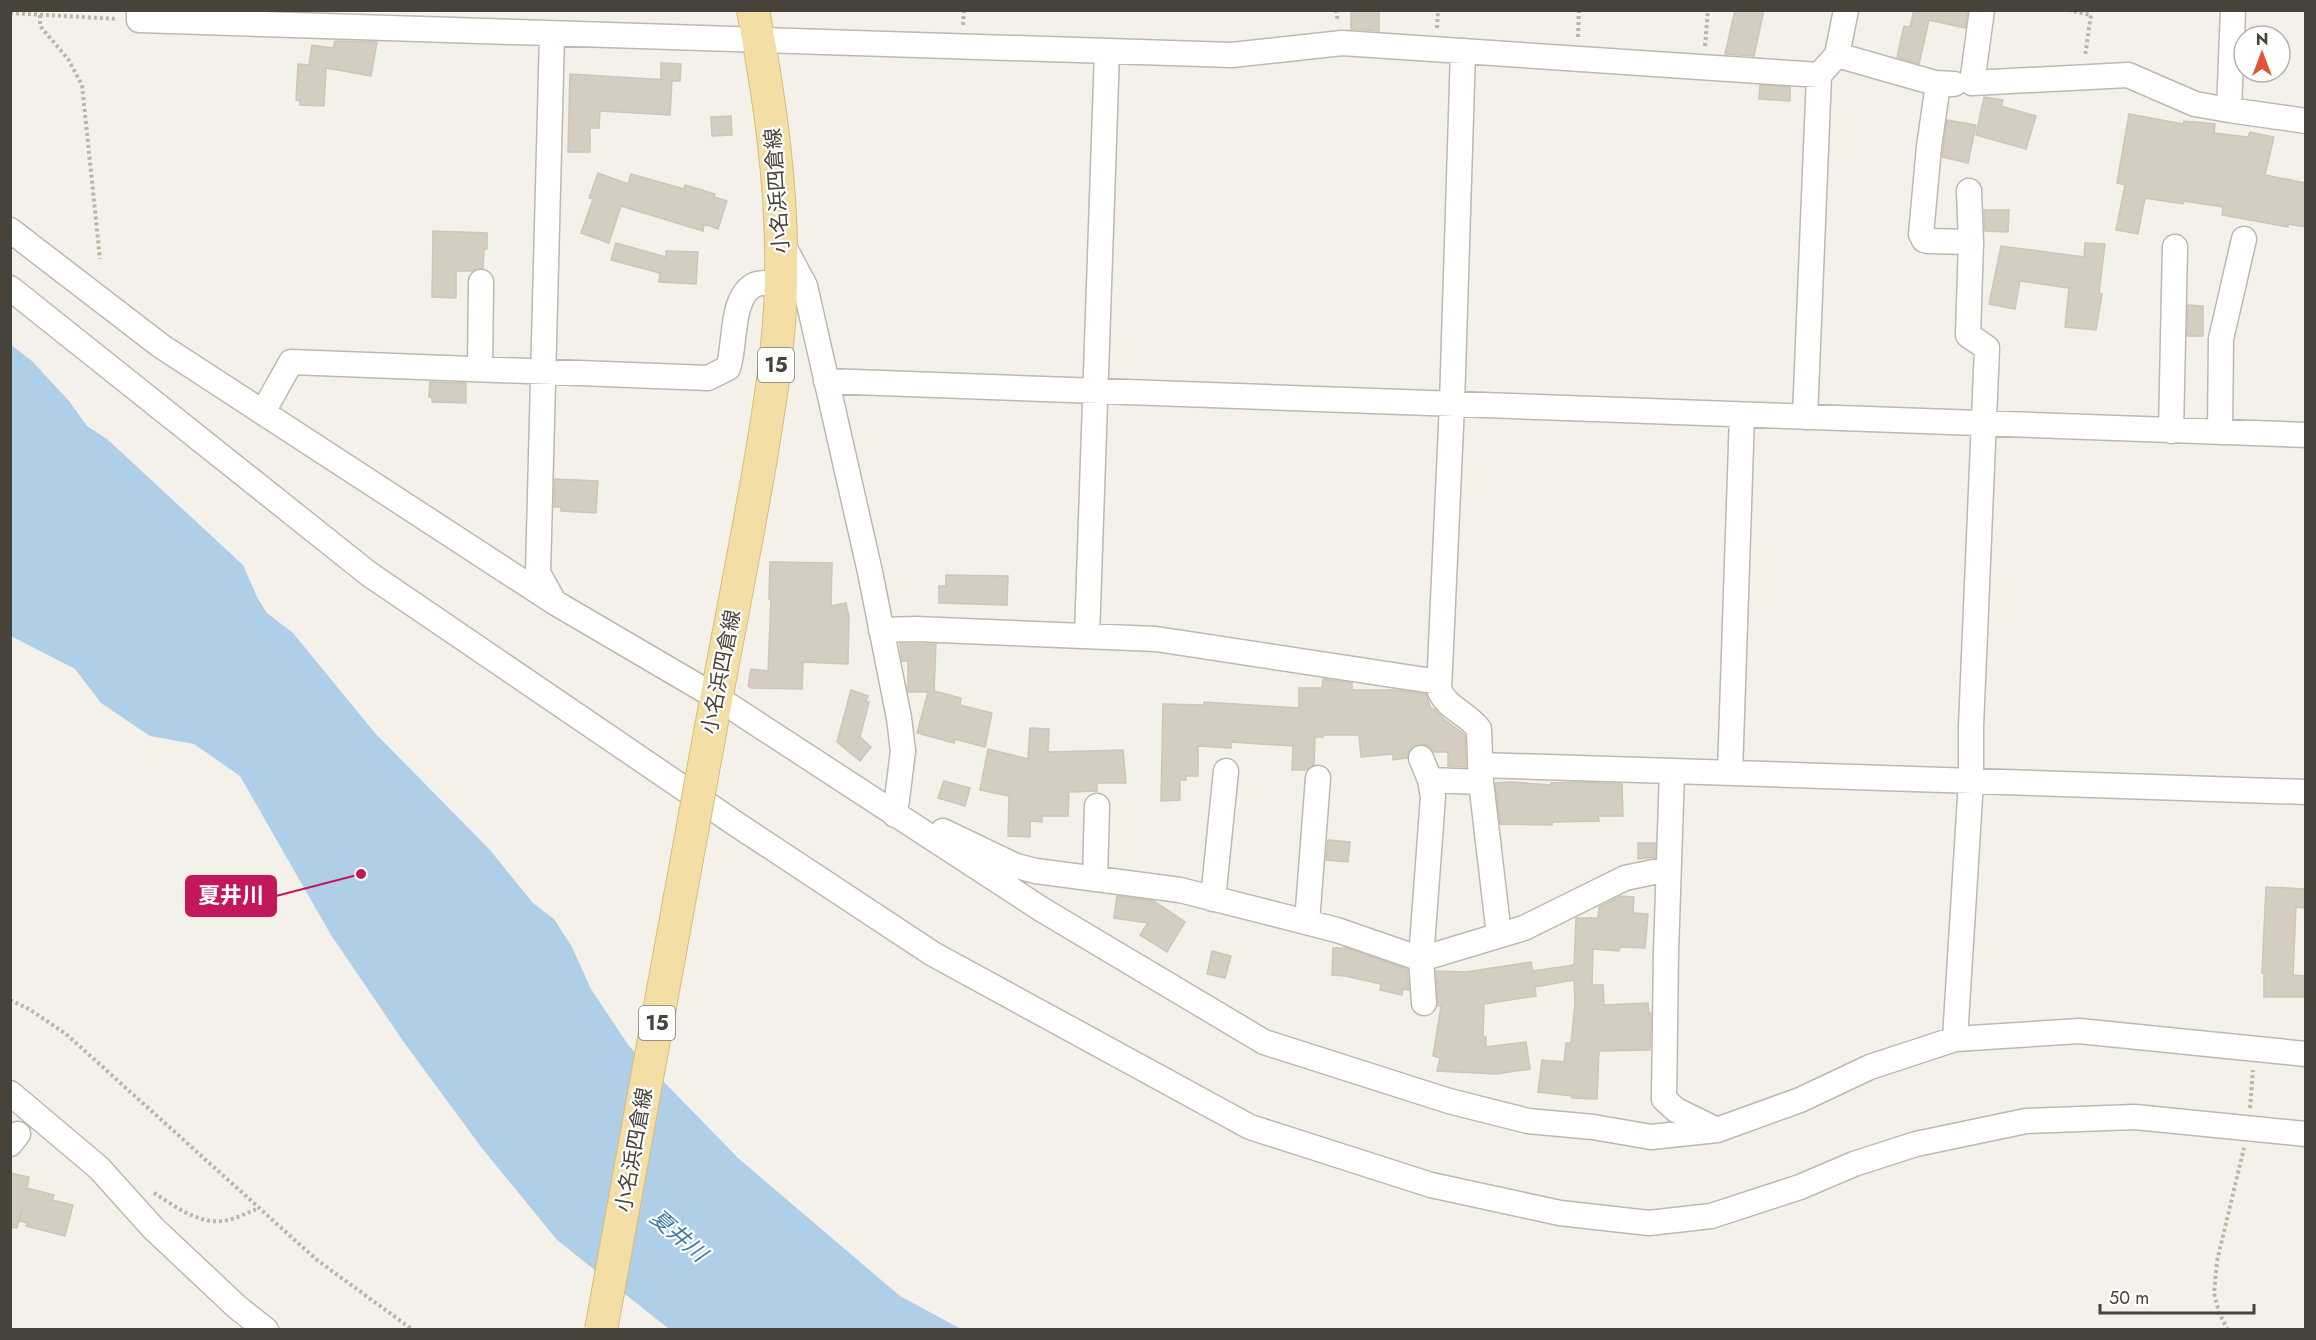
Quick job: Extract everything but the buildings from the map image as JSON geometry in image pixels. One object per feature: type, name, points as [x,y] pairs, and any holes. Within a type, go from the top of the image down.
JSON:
[{"type":"main road","name":"小名浜四倉線","points":[[601,1329],[774,382],[781,282],[780,198],[776,154],[756,25]]},
{"type":"street","points":[[1804,417],[1819,75],[1837,55],[1846,10]]},
{"type":"street","points":[[1972,83],[1982,10]]},
{"type":"street","points":[[2229,110],[2233,10]]},
{"type":"street","points":[[139,15],[338,18],[552,34],[756,25],[1107,52],[1232,55],[1342,43],[1819,75]]},
{"type":"street","points":[[552,34],[538,573],[554,602]]},
{"type":"street","points":[[1463,51],[1452,404],[1438,689],[1443,699],[1474,722],[1479,729],[1481,773],[1499,935]]},
{"type":"street","points":[[1087,636],[1107,52]]},
{"type":"street","points":[[1837,55],[1938,84],[2128,75],[2195,104],[2306,121]]},
{"type":"street","points":[[1938,84],[1929,147],[1922,234],[1924,240],[1928,241],[1971,242]]},
{"type":"street","points":[[1955,1039],[1971,781],[1986,348],[1968,335],[1971,242],[1969,191]]},
{"type":"street","points":[[10,230],[161,346],[554,602],[715,706],[902,820],[1041,909],[1264,1042],[1449,1101],[1528,1121],[1593,1127],[1652,1137],[1717,1130],[1800,1100],[1870,1067],[1955,1039],[2079,1031],[2306,1054]]},
{"type":"street","points":[[2220,432],[2221,339],[2244,239]]},
{"type":"street","points":[[781,241],[805,286],[881,630],[899,718],[903,751],[902,820]]},
{"type":"street","points":[[2171,431],[2175,247]]},
{"type":"street","points":[[480,368],[481,282]]},
{"type":"street","points":[[263,412],[291,363],[543,370],[708,378],[728,368],[732,358],[736,318],[742,297],[754,285],[781,282]]},
{"type":"street","points":[[10,288],[369,574],[729,820],[933,954],[1250,1127],[1431,1185],[1560,1213],[1649,1223],[1711,1216],[1800,1187],[1854,1164],[1916,1144],[2026,1121],[2135,1117],[2306,1134]]},
{"type":"street","points":[[826,381],[2306,435]]},
{"type":"street","points":[[1730,773],[1742,415]]},
{"type":"street","points":[[881,630],[916,629],[1156,639],[1439,682]]},
{"type":"street","points":[[1421,758],[1430,780],[1433,797],[1421,960],[1424,1003]]},
{"type":"street","points":[[1213,899],[1226,771]]},
{"type":"street","points":[[1672,771],[1664,1099],[1676,1110],[1717,1130]]},
{"type":"street","points":[[1430,780],[1481,773],[1672,771],[2306,792]]},
{"type":"street","points":[[1307,922],[1318,778]]},
{"type":"street","points":[[1095,879],[1097,806]]},
{"type":"street","points":[[902,820],[926,823],[1016,866],[1036,871],[1180,890],[1337,930],[1421,960],[1524,928],[1625,878],[1668,869]]},
{"type":"street","points":[[10,1094],[99,1168],[153,1228],[237,1307],[266,1329]]},
{"type":"path","points":[[1702,67],[1708,10]]},
{"type":"path","points":[[2068,10],[2091,15],[2082,77]]},
{"type":"path","points":[[10,13],[139,15]]},
{"type":"path","points":[[40,15],[40,26],[68,59],[82,85],[100,259]]},
{"type":"path","points":[[10,1000],[29,1009],[74,1040],[257,1209],[317,1260],[413,1329]]},
{"type":"path","points":[[2228,1329],[2219,1313],[2214,1293],[2217,1261],[2249,1128],[2254,1049]]},
{"type":"path","points":[[151,1192],[188,1213],[209,1221],[223,1221],[257,1209]]},
{"type":"water","points":[[10,344],[32,361],[69,401],[87,426],[107,439],[243,565],[267,613],[293,633],[375,733],[490,850],[533,903],[554,919],[572,947],[591,989],[629,1046],[738,1158],[900,1296],[961,1329],[669,1329],[557,1240],[481,1147],[403,1041],[331,935],[240,776],[194,744],[150,736],[101,703],[75,669],[11,636]]},
{"type":"place","name":"夏井川","points":[[361,874]]}]
